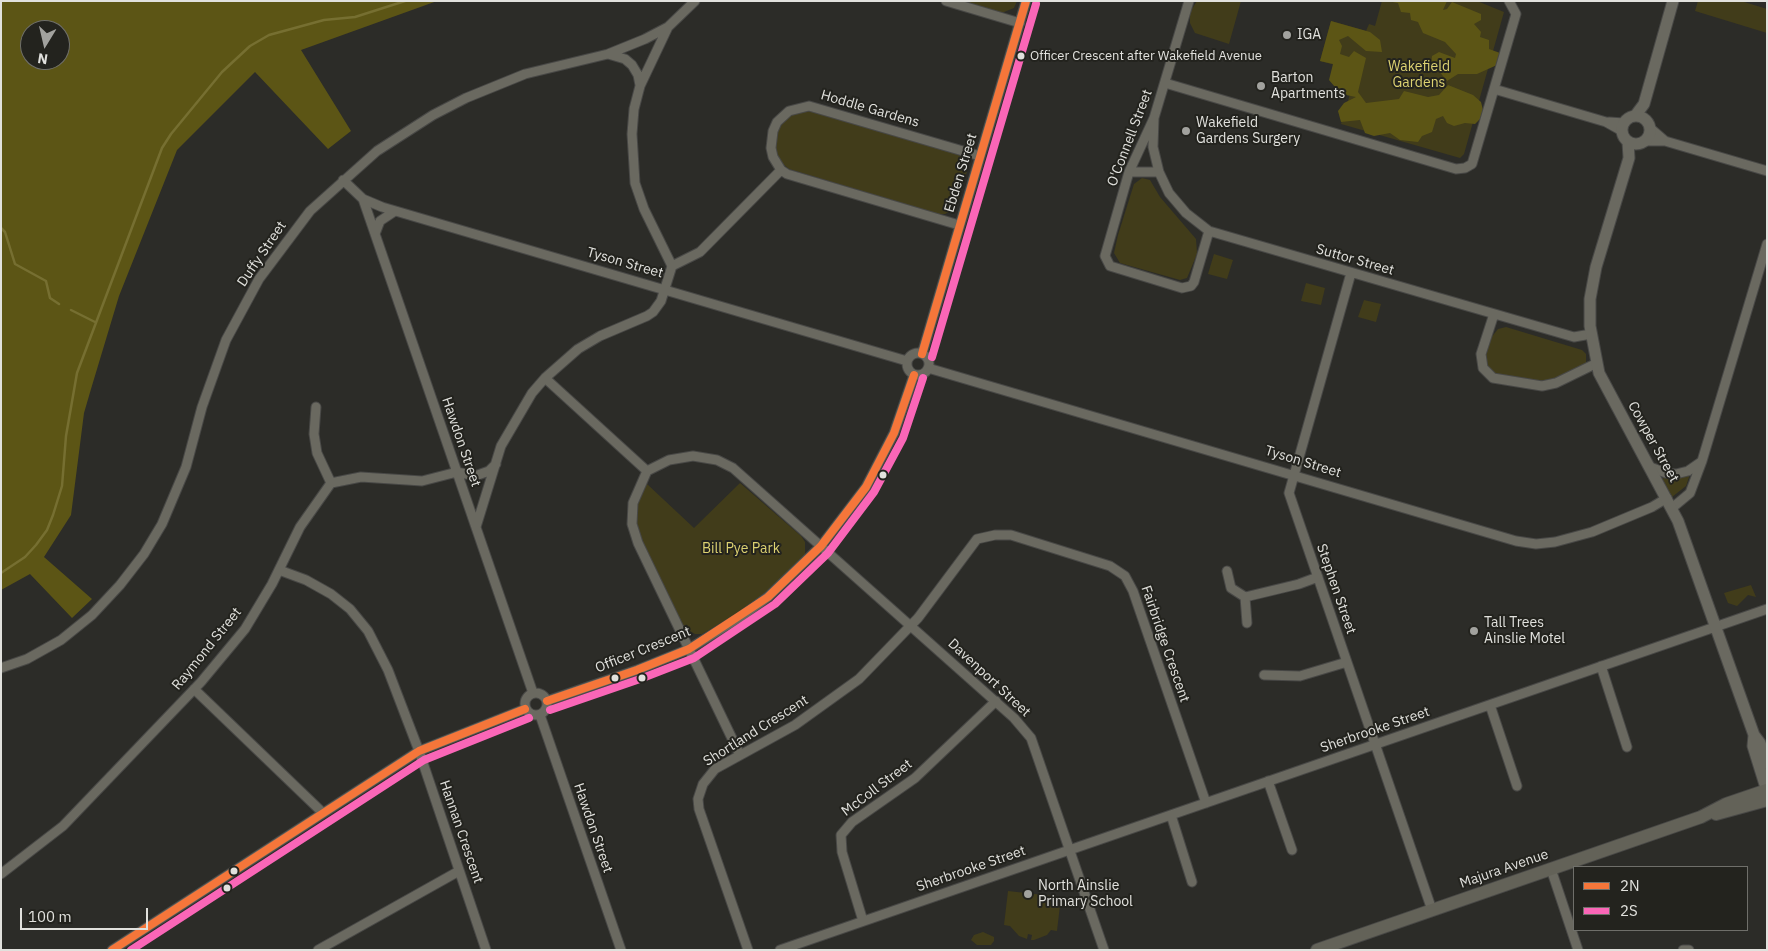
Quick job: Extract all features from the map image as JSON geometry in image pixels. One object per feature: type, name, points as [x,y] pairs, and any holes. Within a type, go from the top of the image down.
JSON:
[{"type":"main road","name":"Majura Avenue","points":[[1317,950],[1702,816],[1726,804],[1767,790]]},
{"type":"main road","name":"Majura Avenue","points":[[1702,816],[1730,812],[1767,800]]},
{"type":"street","name":"Duffy Street","points":[[1,668],[27,659],[61,640],[84,621],[120,585],[144,554],[162,524],[186,467],[202,407],[226,340],[259,280],[296,228],[343,180],[402,134],[466,98],[525,74],[608,54],[645,39],[668,27],[695,1]]},
{"type":"street","points":[[946,1],[1020,23]]},
{"type":"street","name":"Ebden Street","points":[[922,354],[1026,1]]},
{"type":"street","name":"O'Connell Street","points":[[1189,1],[1154,118],[1129,172],[1105,256],[1110,266],[1182,288],[1191,286],[1194,282],[1209,231]]},
{"type":"street","points":[[1165,83],[1456,169],[1465,168],[1472,164],[1516,14],[1510,1]]},
{"type":"street","points":[[1623,127],[1636,116],[1644,104],[1673,1]]},
{"type":"street","points":[[668,27],[640,86],[634,109],[632,134],[635,183],[644,209],[672,266]]},
{"type":"street","points":[[608,54],[625,59],[632,65],[638,75],[640,86]]},
{"type":"street","points":[[1494,89],[1623,127]]},
{"type":"street","points":[[1644,104],[1649,125],[1645,142]]},
{"type":"street","name":"Hoddle Gardens","points":[[781,170],[771,148],[772,130],[784,116],[801,106],[818,107],[980,156]]},
{"type":"street","points":[[1636,116],[1649,125],[1665,141]]},
{"type":"street","name":"Suttor Street","points":[[1154,118],[1153,147],[1159,172],[1169,193],[1186,213],[1209,231],[1574,337],[1591,334]]},
{"type":"street","points":[[1623,127],[1628,142],[1636,145],[1645,142],[1665,141],[1767,171]]},
{"type":"street","name":"Cowper Street","points":[[1628,142],[1629,158],[1591,291],[1591,334],[1597,363],[1610,396],[1672,508],[1754,735],[1760,744],[1767,763]]},
{"type":"street","name":"Cowper Street","points":[[1629,158],[1645,142]]},
{"type":"street","points":[[476,527],[501,446],[516,417],[545,378],[578,349],[653,312],[661,301],[672,266],[700,252],[781,170],[795,177],[959,225]]},
{"type":"street","points":[[1129,172],[1159,172]]},
{"type":"street","name":"Tyson Street","points":[[343,180],[363,199],[395,211],[664,288],[907,361]]},
{"type":"street","name":"Hawdon Street","points":[[363,199],[533,693]]},
{"type":"street","points":[[375,234],[380,221],[395,211]]},
{"type":"street","points":[[1672,508],[1690,493],[1702,461],[1767,244]]},
{"type":"street","name":"Stephen Street","points":[[1351,273],[1293,473],[1289,493],[1432,910]]},
{"type":"street","points":[[1494,314],[1481,354],[1483,368],[1493,378],[1542,386],[1556,384],[1597,363]]},
{"type":"street","points":[[912,354],[922,354],[928,359],[928,368],[921,375],[914,375],[908,371],[907,361],[912,354]]},
{"type":"street","name":"Tyson Street","points":[[928,368],[1293,473],[1516,541],[1536,544],[1555,542],[1592,532],[1652,507],[1667,498]]},
{"type":"street","name":"Officer Crescent","points":[[547,700],[637,670],[689,648],[739,618],[768,597],[824,548],[866,487],[894,433],[914,375]]},
{"type":"street","points":[[545,378],[647,471],[633,503],[632,524],[638,543],[740,755]]},
{"type":"street","points":[[316,407],[314,434],[317,453],[331,483],[361,477],[422,481],[457,472],[478,475],[489,471],[496,464]]},
{"type":"street","name":"Davenport Street","points":[[647,471],[669,460],[692,456],[717,460],[738,473],[1014,718],[1031,738],[1104,950]]},
{"type":"street","points":[[1650,467],[1666,473],[1676,474],[1688,471],[1702,461]]},
{"type":"street","name":"Raymond Street","points":[[1,874],[63,826],[194,689],[245,629],[279,570],[300,527],[331,483]]},
{"type":"street","name":"Fairbridge Crescent","points":[[911,626],[978,539],[995,535],[1011,535],[1110,566],[1125,576],[1133,591],[1206,803]]},
{"type":"street","name":"Hannan Crescent","points":[[279,570],[306,580],[331,594],[350,609],[368,631],[388,670],[418,751],[486,950]]},
{"type":"street","points":[[1227,571],[1231,588],[1246,597],[1318,577]]},
{"type":"street","points":[[1246,597],[1247,623]]},
{"type":"street","name":"Sherbrooke Street","points":[[780,950],[1767,609]]},
{"type":"street","name":"Shortland Crescent","points":[[748,950],[699,809],[698,799],[707,776],[740,755],[795,725],[859,679],[911,626]]},
{"type":"street","points":[[1264,675],[1300,676],[1347,662]]},
{"type":"street","points":[[1601,666],[1627,747]]},
{"type":"street","points":[[194,689],[323,813]]},
{"type":"street","points":[[533,693],[541,694],[547,700],[546,710],[540,715],[531,714],[526,708],[526,699],[533,693]]},
{"type":"street","name":"McColl Street","points":[[863,921],[842,852],[840,835],[852,822],[916,778],[996,701]]},
{"type":"street","points":[[1490,704],[1517,786]]},
{"type":"street","points":[[112,950],[418,751],[526,708]]},
{"type":"street","name":"Hawdon Street","points":[[540,715],[621,950]]},
{"type":"street","name":"Cowper Street","points":[[1754,735],[1753,746],[1767,790]]},
{"type":"street","points":[[1268,781],[1292,850]]},
{"type":"street","points":[[1172,814],[1192,882]]},
{"type":"street","points":[[1551,869],[1578,950]]},
{"type":"street","points":[[318,950],[459,871]]},
{"type":"street","points":[[1683,950],[1689,950]]},
{"type":"green space","points":[[960,1],[1017,1],[1014,8],[1004,12],[996,12]]},
{"type":"green space","points":[[1197,1],[1241,1],[1229,44],[1195,33],[1190,23],[1190,12]]},
{"type":"green space","name":"Wakefield Gardens","points":[[1382,1],[1477,1],[1504,12],[1464,154],[1460,158],[1341,124],[1353,84],[1335,65],[1320,61],[1331,21],[1366,31],[1369,24],[1375,26]]},
{"type":"green space","points":[[1698,1],[1741,1],[1767,9],[1767,33],[1695,11]]},
{"type":"green space","points":[[807,110],[957,154],[963,158],[968,168],[956,208],[945,214],[938,214],[789,169],[783,164],[776,152],[774,140],[777,131],[789,115]]},
{"type":"green space","points":[[1142,178],[1150,180],[1160,197],[1196,239],[1197,254],[1187,278],[1180,280],[1120,263],[1114,253],[1134,184]]},
{"type":"green space","points":[[1214,254],[1233,260],[1227,279],[1208,274]]},
{"type":"green space","points":[[1306,283],[1325,288],[1321,305],[1301,301]]},
{"type":"green space","points":[[1364,300],[1381,304],[1376,322],[1358,317]]},
{"type":"green space","points":[[1506,327],[1582,350],[1586,354],[1586,364],[1582,368],[1541,384],[1493,377],[1484,367],[1484,356],[1490,339],[1498,329]]},
{"type":"green space","points":[[1690,474],[1686,486],[1672,497],[1662,478],[1678,479]]},
{"type":"green space","name":"Bill Pye Park","points":[[740,483],[801,536],[805,542],[805,556],[762,596],[702,634],[695,634],[682,626],[647,554],[636,527],[638,502],[647,484],[694,528]]},
{"type":"green space","points":[[1751,585],[1756,597],[1748,595],[1737,606],[1728,603],[1724,593]]},
{"type":"green space","points":[[1008,891],[1061,897],[1057,931],[1051,930],[1047,935],[1031,940],[1032,935],[1028,934],[1027,939],[1019,936],[1010,926],[1004,925]]},
{"type":"green space","points":[[983,932],[994,937],[991,945],[977,945],[971,940],[974,935]]},
{"type":"shaded area","points":[[1,1],[437,1],[301,50],[351,131],[328,149],[255,72],[177,150],[119,296],[84,413],[71,515],[44,557],[92,599],[72,618],[30,574],[1,590]]},
{"type":"shaded area","points":[[1387,1],[1447,1],[1443,10],[1447,9],[1452,2],[1481,14],[1481,20],[1474,24],[1481,32],[1480,37],[1489,40],[1489,49],[1500,53],[1497,65],[1477,74],[1458,74],[1447,81],[1439,71],[1431,66],[1432,56],[1439,52],[1455,58],[1456,54],[1445,42],[1423,33],[1418,22],[1411,20],[1410,13],[1401,12],[1398,3]]},
{"type":"shaded area","points":[[1331,21],[1370,32],[1380,40],[1382,52],[1366,51],[1348,36],[1339,40],[1342,46],[1340,54],[1349,57],[1354,51],[1366,58],[1358,92],[1366,103],[1399,99],[1404,91],[1428,97],[1439,95],[1448,85],[1473,95],[1481,102],[1483,110],[1480,119],[1475,124],[1465,123],[1454,126],[1447,123],[1443,116],[1436,119],[1432,132],[1422,136],[1418,142],[1400,140],[1390,133],[1374,136],[1365,133],[1360,120],[1341,122],[1338,111],[1344,103],[1356,97],[1341,94],[1329,80],[1333,64],[1320,61]]},
{"type":"waterway","points":[[1,573],[25,557],[36,545],[47,530],[53,515],[62,486],[66,436],[77,373],[162,148],[171,134],[222,72],[250,46],[269,35],[324,20],[355,17],[405,1]]},
{"type":"waterway","points":[[1,228],[5,232],[15,264],[46,281],[50,298],[59,304]]},
{"type":"waterway","points":[[71,310],[95,322]]},
{"type":"transit line","name":"2N","points":[[922,354],[1026,1]]},
{"type":"transit line","name":"2S","points":[[932,357],[1036,4]]},
{"type":"transit line","name":"2N","points":[[547,701],[637,670],[689,649],[768,597],[821,546],[866,487],[894,433],[914,375]]},
{"type":"transit line","name":"2S","points":[[550,710],[694,658],[775,604],[828,553],[874,492],[903,438],[923,378]]},
{"type":"transit line","name":"2N","points":[[112,950],[419,751],[525,709]]},
{"type":"transit line","name":"2S","points":[[131,950],[424,760],[529,718]]},
{"type":"place","name":"IGA","points":[[1287,35]]},
{"type":"place","name":"Officer Crescent after Wakefield Avenue","points":[[1021,56]]},
{"type":"place","name":"Barton Apartments","points":[[1261,86]]},
{"type":"place","name":"Wakefield Gardens Surgery","points":[[1186,131]]},
{"type":"place","name":"Tall Trees Ainslie Motel","points":[[1474,631]]},
{"type":"place","name":"North Ainslie Primary School","points":[[1028,894]]}]
